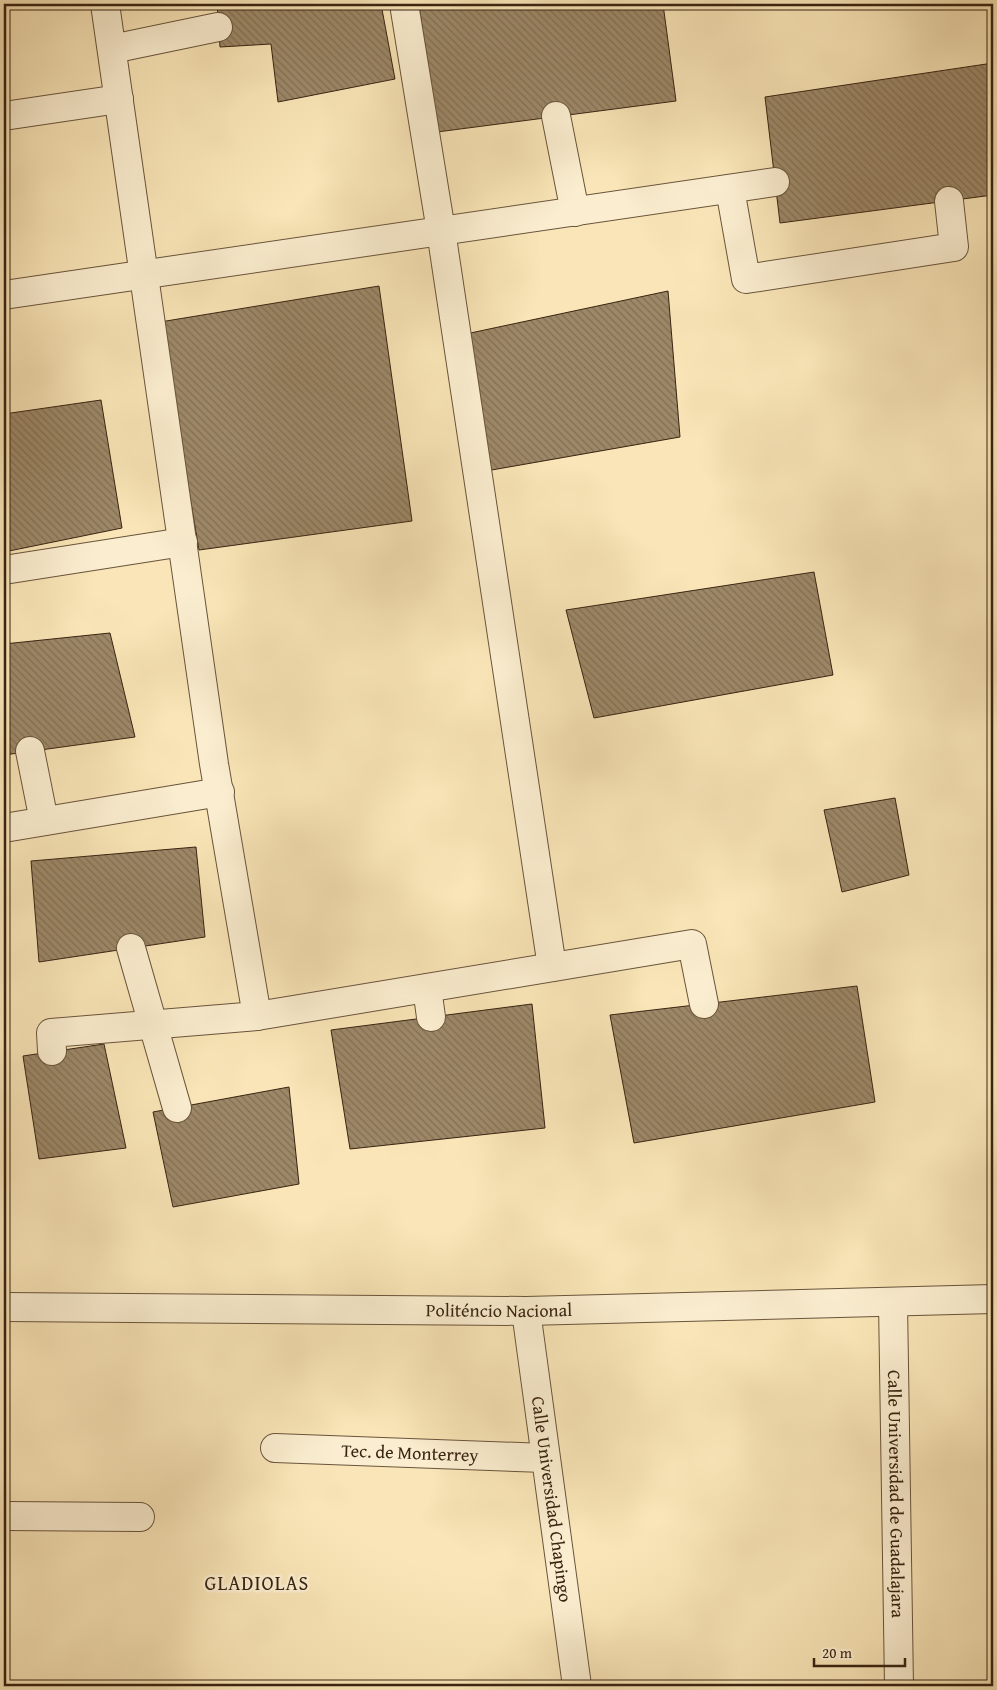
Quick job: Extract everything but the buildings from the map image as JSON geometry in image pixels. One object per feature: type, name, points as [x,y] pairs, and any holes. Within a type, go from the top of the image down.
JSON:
[{"type":"street","points":[[105,4],[220,792],[256,1016]]},
{"type":"street","points":[[404,4],[441,231],[552,967]]},
{"type":"street","points":[[112,49],[218,27]]},
{"type":"street","points":[[4,116],[119,99]]},
{"type":"street","points":[[556,116],[575,212]]},
{"type":"street","points":[[4,295],[775,182]]},
{"type":"street","points":[[730,189],[746,279],[954,247],[949,201]]},
{"type":"street","points":[[4,570],[183,542]]},
{"type":"street","points":[[30,751],[44,821]]},
{"type":"street","points":[[4,828],[220,792]]},
{"type":"street","points":[[52,1051],[50,1033],[256,1016],[692,944],[704,1004]]},
{"type":"street","points":[[131,948],[177,1108]]},
{"type":"street","points":[[427,988],[431,1018]]},
{"type":"street","name":"Politéncio Nacional","points":[[4,1307],[526,1311],[993,1299]]},
{"type":"street","name":"Calle Universidad de Guadalajara","points":[[894,1302],[899,1686]]},
{"type":"street","name":"Calle Universidad Chapingo","points":[[526,1311],[576,1686]]},
{"type":"street","name":"Tec. de Monterrey","points":[[275,1448],[545,1458]]},
{"type":"street","points":[[4,1516],[140,1517]]},
{"type":"district","name":"GLADIOLAS","points":[[257,1583]]}]
